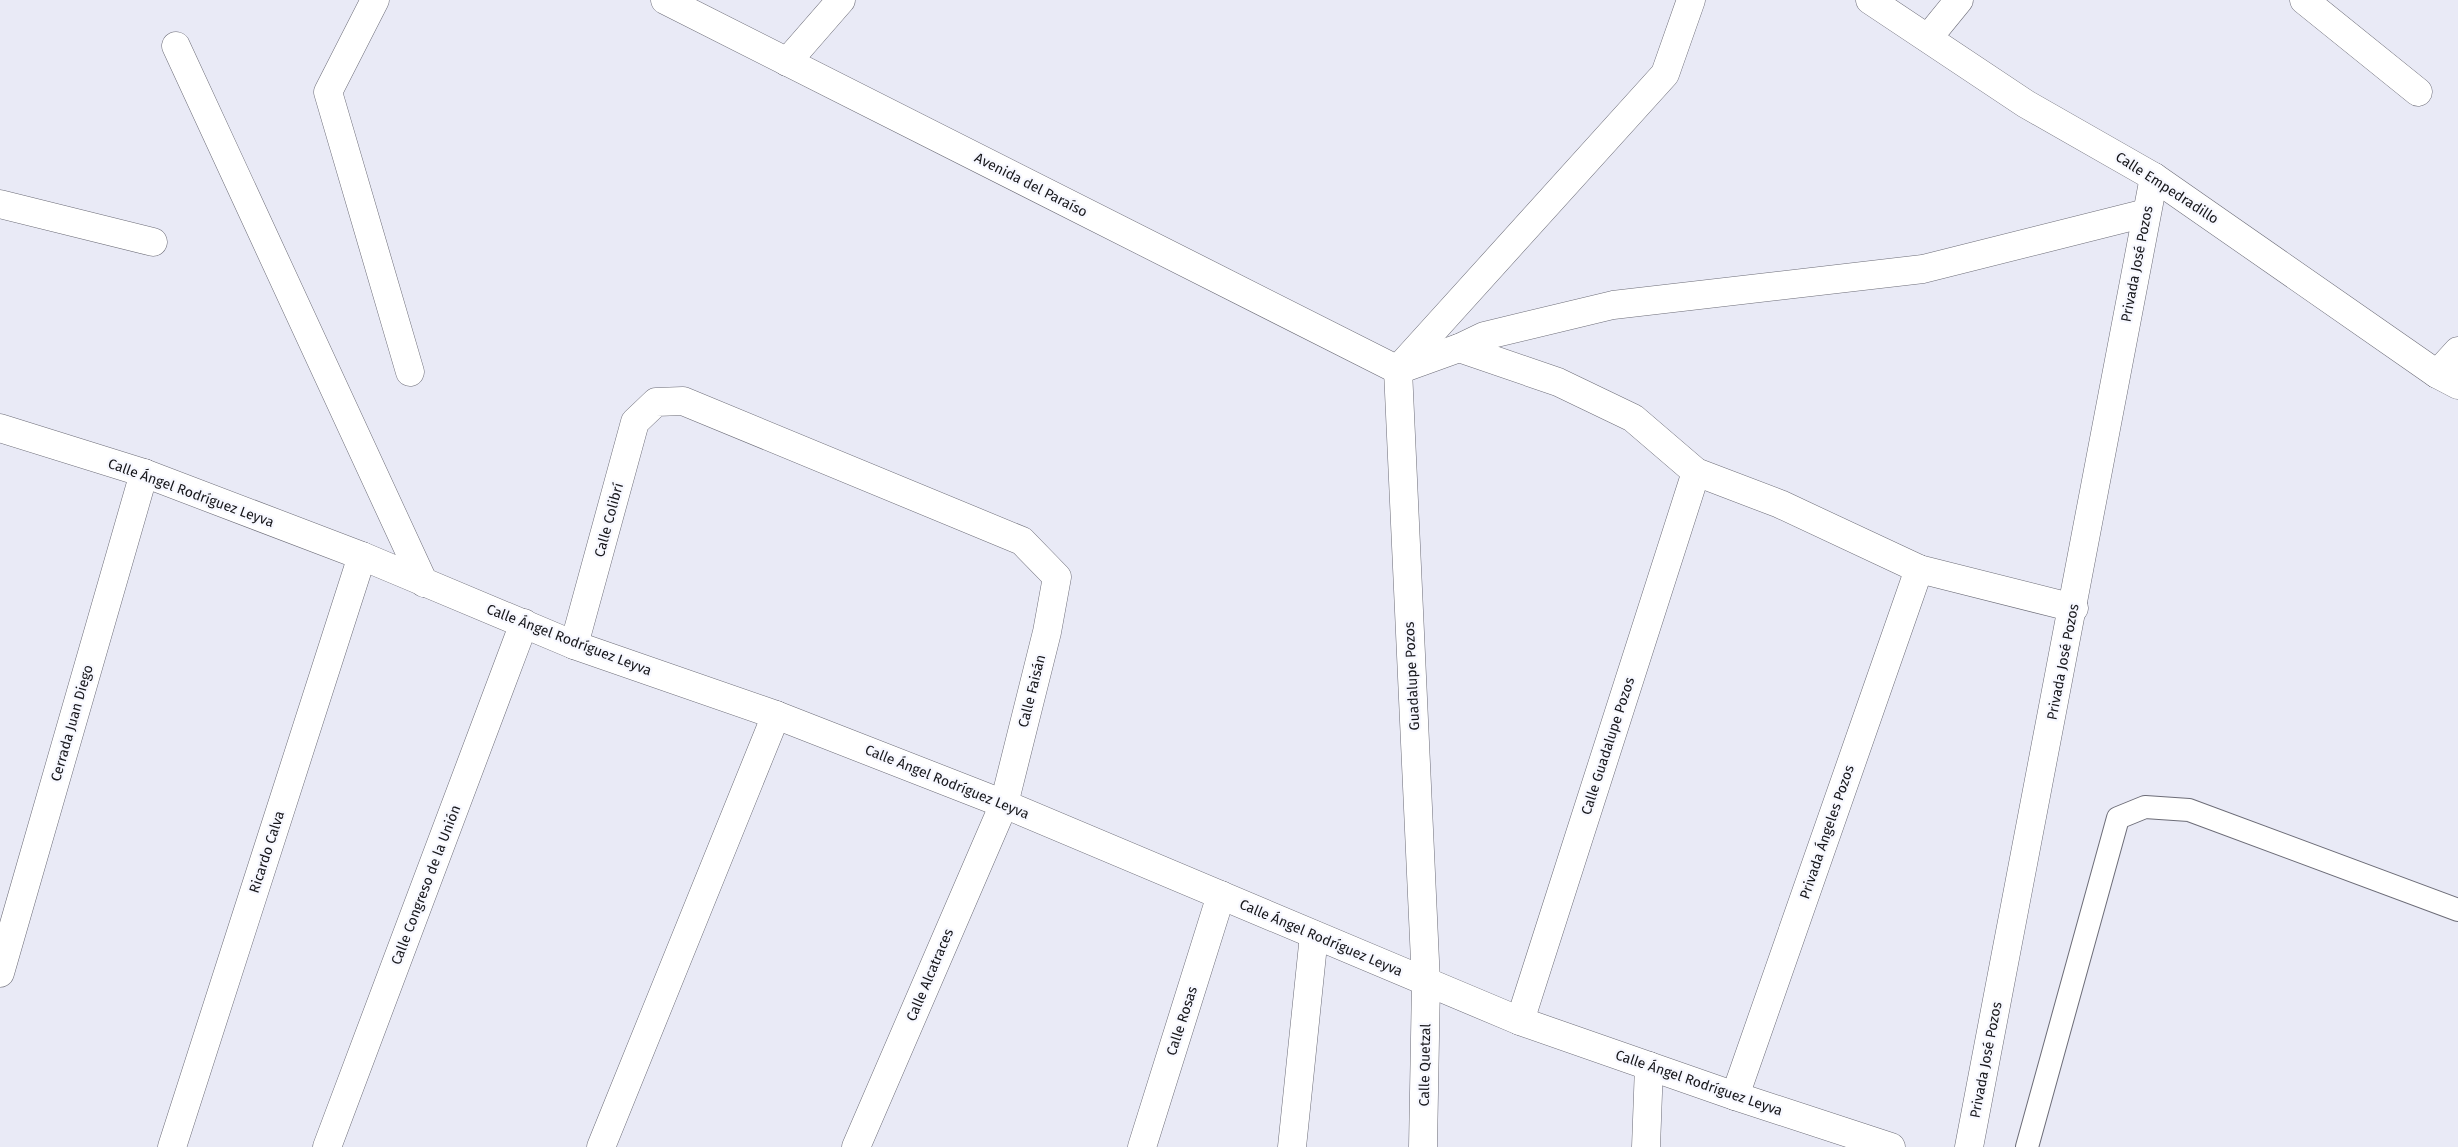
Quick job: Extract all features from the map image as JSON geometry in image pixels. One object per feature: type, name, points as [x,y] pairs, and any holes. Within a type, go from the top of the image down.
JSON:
[{"type":"street","points":[[375,0],[328,92],[410,372]]},
{"type":"street","name":"Avenida del Paraíso","points":[[664,0],[1398,370]]},
{"type":"street","points":[[787,62],[841,0]]},
{"type":"street","points":[[1398,370],[1665,74],[1691,0]]},
{"type":"street","name":"Calle Empedradillo","points":[[1870,0],[2026,104],[2154,177],[2448,380]]},
{"type":"street","points":[[1928,38],[1959,0]]},
{"type":"street","points":[[2304,0],[2418,92]]},
{"type":"street","points":[[176,46],[424,583]]},
{"type":"street","name":"Privada José Pozos","points":[[1969,1147],[2074,608],[2154,177]]},
{"type":"street","points":[[0,204],[153,242]]},
{"type":"street","points":[[1398,370],[1459,348],[1484,336],[1613,305],[1923,269],[2146,213]]},
{"type":"street","points":[[1459,348],[1558,382],[1633,418],[1696,472],[1780,504],[1919,569],[2074,608]]},
{"type":"street","points":[[2448,380],[2458,351]]},
{"type":"street","name":"Guadalupe Pozos","points":[[1398,370],[1426,983]]},
{"type":"street","name":"Calle Colibrí","points":[[574,645],[635,422],[656,402],[683,401],[1022,540],[1057,577]]},
{"type":"street","name":"Calle Ángel Rodríguez Leyva","points":[[0,428],[144,473],[362,556],[574,645],[776,715],[1004,804],[1520,1021],[1735,1096],[1891,1147]]},
{"type":"street","name":"Calle Guadalupe Pozos","points":[[1520,1021],[1696,472]]},
{"type":"street","name":"Cerrada Juan Diego","points":[[0,974],[144,473]]},
{"type":"street","name":"Ricardo Calva","points":[[172,1147],[362,556]]},
{"type":"street","name":"Privada Ángeles Pozos","points":[[1735,1096],[1919,569]]},
{"type":"street","name":"Calle Faisán","points":[[1004,804],[1047,632],[1057,577]]},
{"type":"street","name":"Calle Congreso de la Unión","points":[[327,1147],[524,623]]},
{"type":"street","points":[[601,1147],[776,715]]},
{"type":"street","name":"Calle Alcatraces","points":[[856,1147],[1004,804]]},
{"type":"street","name":"Calle Rosas","points":[[1142,1147],[1221,895]]},
{"type":"street","points":[[1292,1147],[1314,935]]},
{"type":"street","name":"Calle Quetzal","points":[[1423,1147],[1426,983]]},
{"type":"street","points":[[1646,1147],[1649,1066]]},
{"type":"lane","points":[[2027,1147],[2118,818],[2145,807],[2188,810],[2458,910]]}]
